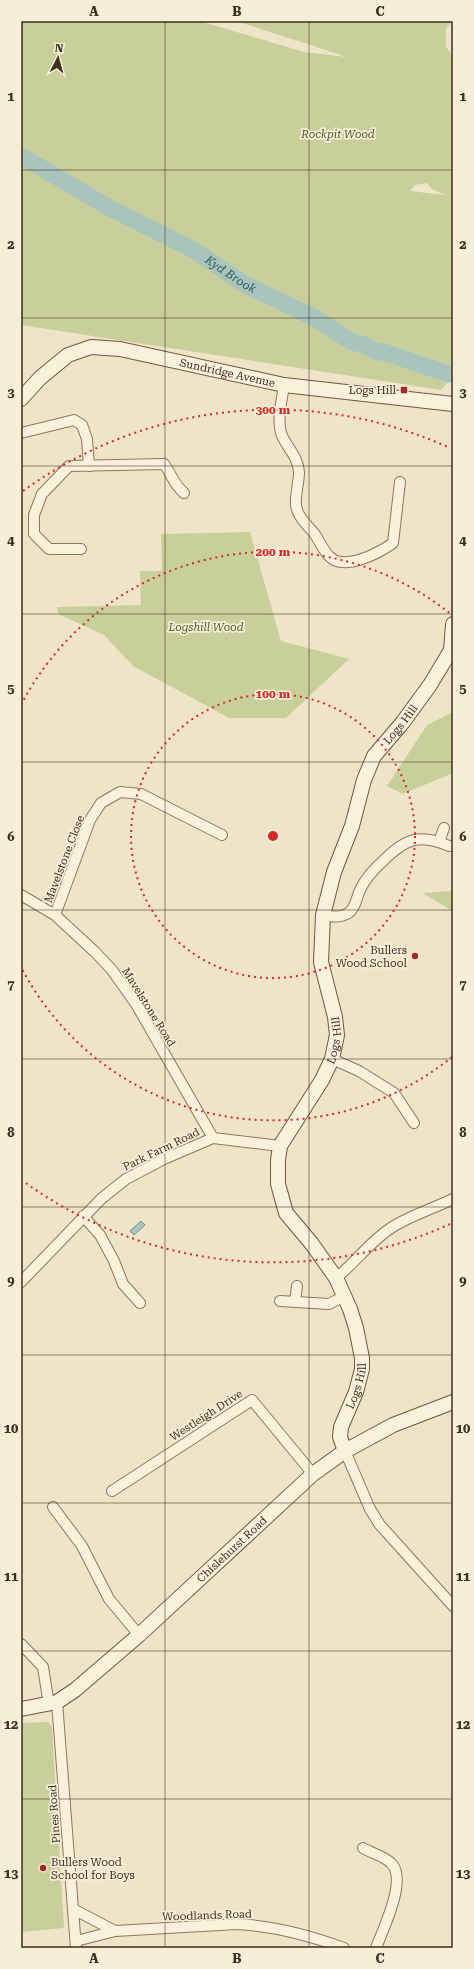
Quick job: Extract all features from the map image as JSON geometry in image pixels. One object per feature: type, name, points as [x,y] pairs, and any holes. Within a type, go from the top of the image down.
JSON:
[{"type":"street","name":"Sundridge Avenue","points":[[21,399],[40,378],[68,355],[91,346],[120,349],[284,384],[453,404]]},
{"type":"street","points":[[284,384],[279,421],[282,434],[296,457],[299,472],[296,506],[302,520],[328,556],[335,561],[347,562],[365,558],[383,550],[393,543],[400,482]]},
{"type":"street","points":[[21,433],[74,420],[82,425],[87,439],[89,466]]},
{"type":"street","points":[[81,549],[49,548],[34,534],[34,515],[42,494],[69,466],[164,464],[170,473],[173,483],[184,493]]},
{"type":"street","name":"Logs Hill","points":[[345,1450],[340,1437],[341,1427],[356,1392],[362,1369],[362,1358],[356,1328],[345,1296],[336,1278],[312,1244],[286,1213],[278,1184],[280,1146],[322,1080],[332,1059],[337,1036],[335,1017],[321,962],[323,915],[334,872],[352,826],[364,780],[374,756],[421,698],[452,650],[453,624]]},
{"type":"street","name":"Mavelstone Close","points":[[55,915],[90,820],[101,803],[120,792],[141,794],[222,835]]},
{"type":"street","points":[[439,842],[444,828]]},
{"type":"street","points":[[323,915],[344,915],[352,911],[360,890],[367,879],[398,846],[407,842],[419,840],[439,842],[448,846]]},
{"type":"street","name":"Mavelstone Road","points":[[21,895],[55,915],[112,970],[128,993],[213,1138]]},
{"type":"street","points":[[332,1059],[359,1071],[394,1093],[414,1123]]},
{"type":"street","name":"Park Farm Road","points":[[21,1282],[101,1199],[126,1179],[164,1159],[213,1138],[280,1146]]},
{"type":"street","points":[[336,1278],[347,1269],[352,1261],[393,1226],[453,1199]]},
{"type":"street","points":[[83,1216],[100,1235],[114,1261],[123,1284],[140,1303]]},
{"type":"street","points":[[295,1301],[297,1286]]},
{"type":"street","points":[[280,1300],[329,1304],[345,1296]]},
{"type":"street","name":"Westleigh Drive","points":[[112,1490],[252,1400],[313,1474]]},
{"type":"street","name":"Chislehurst Road","points":[[21,1709],[53,1703],[75,1690],[139,1635],[313,1474],[345,1450],[393,1425],[453,1402]]},
{"type":"street","points":[[345,1450],[370,1510],[380,1525],[452,1603]]},
{"type":"street","points":[[53,1507],[82,1546],[109,1599],[139,1635]]},
{"type":"street","name":"Pines Road","points":[[21,1644],[43,1667],[53,1703],[76,1944]]},
{"type":"street","points":[[363,1848],[390,1862],[396,1872],[397,1879],[391,1907],[376,1948]]},
{"type":"street","points":[[73,1909],[116,1931]]},
{"type":"street","name":"Woodlands Road","points":[[76,1944],[116,1931],[229,1924],[254,1925],[293,1931],[344,1948]]},
{"type":"green space","name":"Rockpit Wood","points":[[21,21],[199,21],[304,52],[347,57],[236,21],[452,21],[446,29],[446,47],[453,56],[453,377],[441,390],[21,325]],"holes":[[[427,183],[432,189],[446,195],[410,191],[415,185]]]},
{"type":"green space","name":"Logshill Wood","points":[[250,532],[281,641],[349,659],[286,718],[229,718],[133,666],[104,635],[58,614],[57,607],[141,605],[140,571],[162,571],[161,534]]},
{"type":"green space","points":[[453,712],[453,773],[403,794],[387,786],[427,725]]},
{"type":"green space","points":[[453,891],[453,911],[422,893]]},
{"type":"green space","name":"Bullers Wood School for Boys","points":[[21,1723],[49,1723],[52,1728],[64,1928],[21,1932]]},
{"type":"water","points":[[141,1221],[145,1225],[134,1235],[130,1231]]},
{"type":"waterway","name":"Kyd Brook","points":[[21,156],[108,207],[194,250],[244,284],[315,318],[352,342],[365,345],[375,351],[387,353],[448,374]]},
{"type":"place","name":"Logs Hill","points":[[404,390]]},
{"type":"place","name":"Bullers Wood School","points":[[415,956]]},
{"type":"place","name":"Bullers Wood School for Boys","points":[[43,1868]]}]
